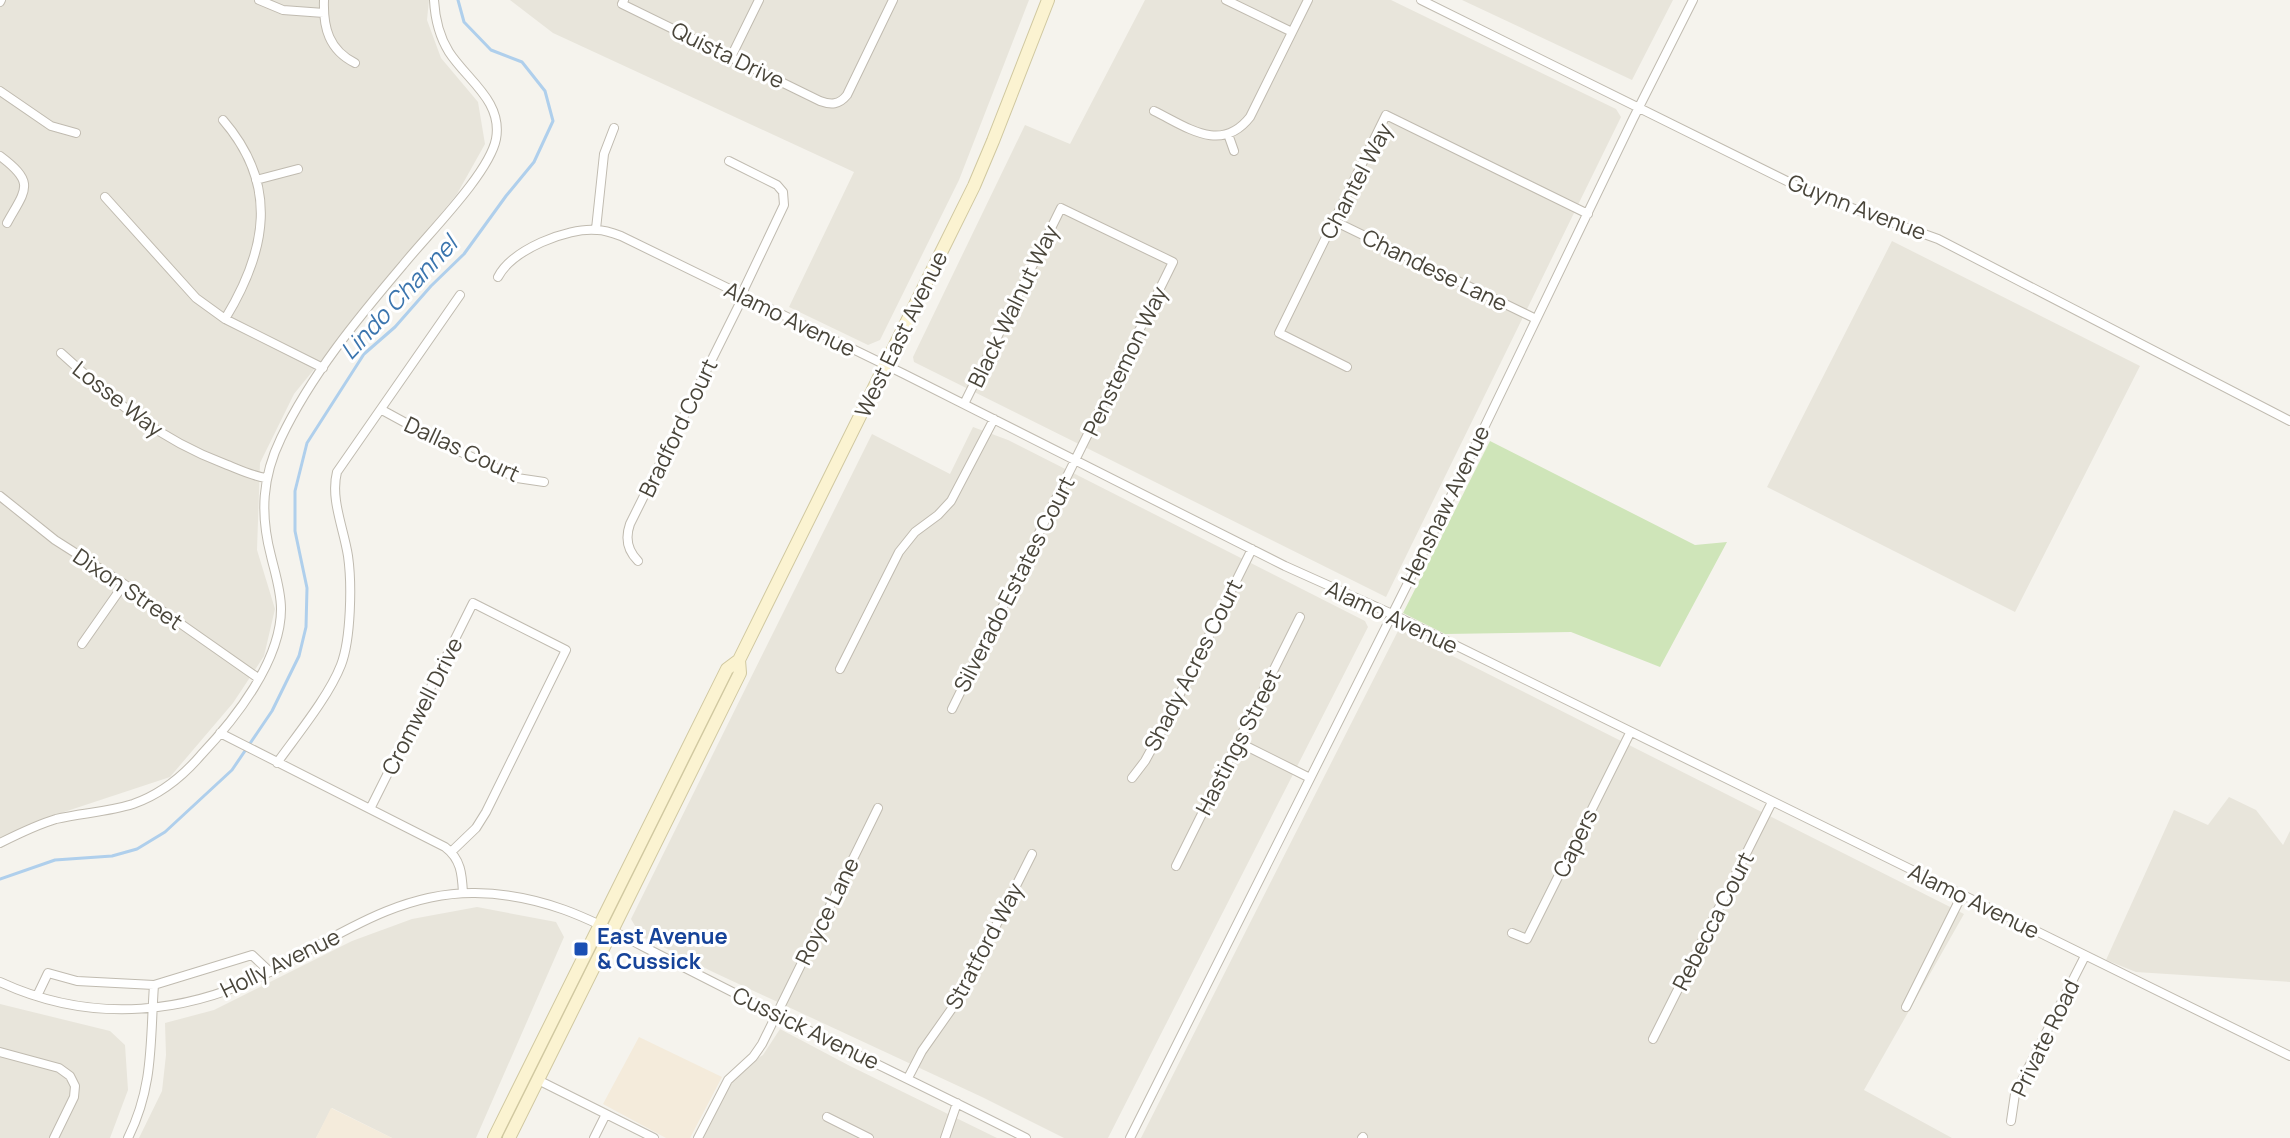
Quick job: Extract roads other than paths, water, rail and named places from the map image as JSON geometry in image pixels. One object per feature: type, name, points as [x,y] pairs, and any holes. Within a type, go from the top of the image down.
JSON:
[{"type":"main road","name":"West East Avenue","points":[[509,1138],[727,669],[739,660],[985,162],[1048,0]]},
{"type":"main road","name":"West East Avenue","points":[[494,1138],[607,927]]},
{"type":"street","points":[[259,0],[283,10],[324,13]]},
{"type":"street","points":[[324,0],[326,28],[331,43],[340,55],[355,63]]},
{"type":"street","points":[[0,843],[47,822],[125,806],[147,798],[177,778],[220,733],[258,678],[274,647],[281,613],[280,591],[266,531],[266,478],[284,431],[323,368],[386,285],[476,178],[495,143],[497,126],[493,109],[443,41],[437,25],[434,0]]},
{"type":"street","name":"Quista Drive","points":[[624,0],[622,4],[827,103],[838,103],[847,95],[893,0]]},
{"type":"street","points":[[731,57],[759,0]]},
{"type":"street","points":[[1226,0],[1292,32]]},
{"type":"street","points":[[1154,111],[1213,136],[1239,129],[1250,117],[1308,0]]},
{"type":"street","name":"Guynn Avenue","points":[[1421,0],[1813,194],[1938,239],[2290,421]]},
{"type":"street","name":"Henshaw Avenue","points":[[1130,1138],[1392,614],[1693,0]]},
{"type":"street","points":[[0,91],[51,126],[76,133]]},
{"type":"street","name":"Chantel Way","points":[[1347,367],[1279,333],[1386,115],[1588,214]]},
{"type":"street","points":[[223,120],[245,149],[256,180],[261,211],[255,255],[245,284],[225,319]]},
{"type":"street","points":[[498,277],[509,261],[541,243],[565,233],[596,229],[604,154],[614,128]]},
{"type":"street","points":[[1228,134],[1234,151]]},
{"type":"street","points":[[0,156],[18,172],[25,186],[7,223]]},
{"type":"street","name":"Bradford Court","points":[[638,561],[628,543],[630,524],[783,210],[783,192],[773,182],[729,161]]},
{"type":"street","points":[[256,180],[298,169]]},
{"type":"street","points":[[105,197],[188,291],[225,319],[323,368]]},
{"type":"street","name":"Penstemon Way","points":[[1061,208],[1173,262],[1076,460]]},
{"type":"street","name":"Black Walnut Way","points":[[964,404],[1061,208]]},
{"type":"street","name":"Chandese Lane","points":[[1334,221],[1536,319]]},
{"type":"street","name":"Alamo Avenue","points":[[596,229],[621,236],[886,365],[1252,549],[1392,614],[2290,1056]]},
{"type":"street","points":[[277,763],[327,691],[342,662],[347,640],[350,571],[335,494],[340,466],[460,295]]},
{"type":"street","name":"Losse Way","points":[[61,353],[118,404],[161,435],[192,451],[266,478]]},
{"type":"street","name":"Dallas Court","points":[[382,410],[448,446],[517,478],[544,482]]},
{"type":"street","points":[[840,669],[899,552],[915,532],[951,501],[994,419]]},
{"type":"street","name":"Silverado Estates Court","points":[[952,709],[1076,460]]},
{"type":"street","points":[[0,509],[3,498]]},
{"type":"street","name":"Dixon Street","points":[[3,498],[55,540],[124,584],[258,678]]},
{"type":"street","name":"Shady Acres Court","points":[[1132,778],[1162,730],[1252,549]]},
{"type":"street","points":[[82,644],[124,584]]},
{"type":"street","name":"Cromwell Drive","points":[[370,809],[473,603],[566,650],[486,812],[476,828],[451,852]]},
{"type":"street","name":"Hastings Street","points":[[1176,866],[1300,617]]},
{"type":"street","points":[[220,733],[451,852],[460,867],[463,893]]},
{"type":"street","name":"Capers","points":[[1512,933],[1527,939],[1630,733]]},
{"type":"street","points":[[1238,742],[1310,778]]},
{"type":"street","name":"Rebecca Court","points":[[1653,1039],[1772,802]]},
{"type":"street","name":"Royce Lane","points":[[698,1138],[728,1080],[758,1051],[878,808]]},
{"type":"street","name":"Stratford Way","points":[[908,1078],[922,1051],[960,997],[1032,854]]},
{"type":"street","name":"Cussick Avenue","points":[[463,893],[532,898],[576,913],[1026,1138]]},
{"type":"street","name":"Holly Avenue","points":[[0,982],[37,996],[94,1008],[153,1008],[215,995],[270,972],[384,911],[416,901],[463,893]]},
{"type":"street","points":[[1906,1007],[1962,895]]},
{"type":"street","points":[[37,996],[48,973],[77,981],[154,985],[252,955],[270,972]]},
{"type":"street","name":"Private Road","points":[[2011,1121],[2015,1094],[2085,956]]},
{"type":"street","points":[[128,1138],[148,1083],[154,985]]},
{"type":"street","points":[[0,1052],[63,1069],[70,1076],[75,1086],[74,1097],[55,1135],[68,1138]]},
{"type":"street","points":[[538,1080],[654,1138]]},
{"type":"street","points":[[945,1138],[957,1103]]},
{"type":"street","points":[[594,1138],[606,1114]]},
{"type":"street","points":[[827,1117],[869,1138]]},
{"type":"waterway","name":"Lindo Channel","points":[[0,879],[55,860],[112,856],[137,849],[165,832],[232,770],[272,711],[299,656],[306,627],[307,588],[295,531],[295,491],[307,443],[364,354],[395,327],[464,254],[534,162],[553,121],[545,91],[522,62],[491,50],[464,22],[458,0]]},
{"type":"place","name":"East Avenue & Cussick","points":[[581,949]]}]
